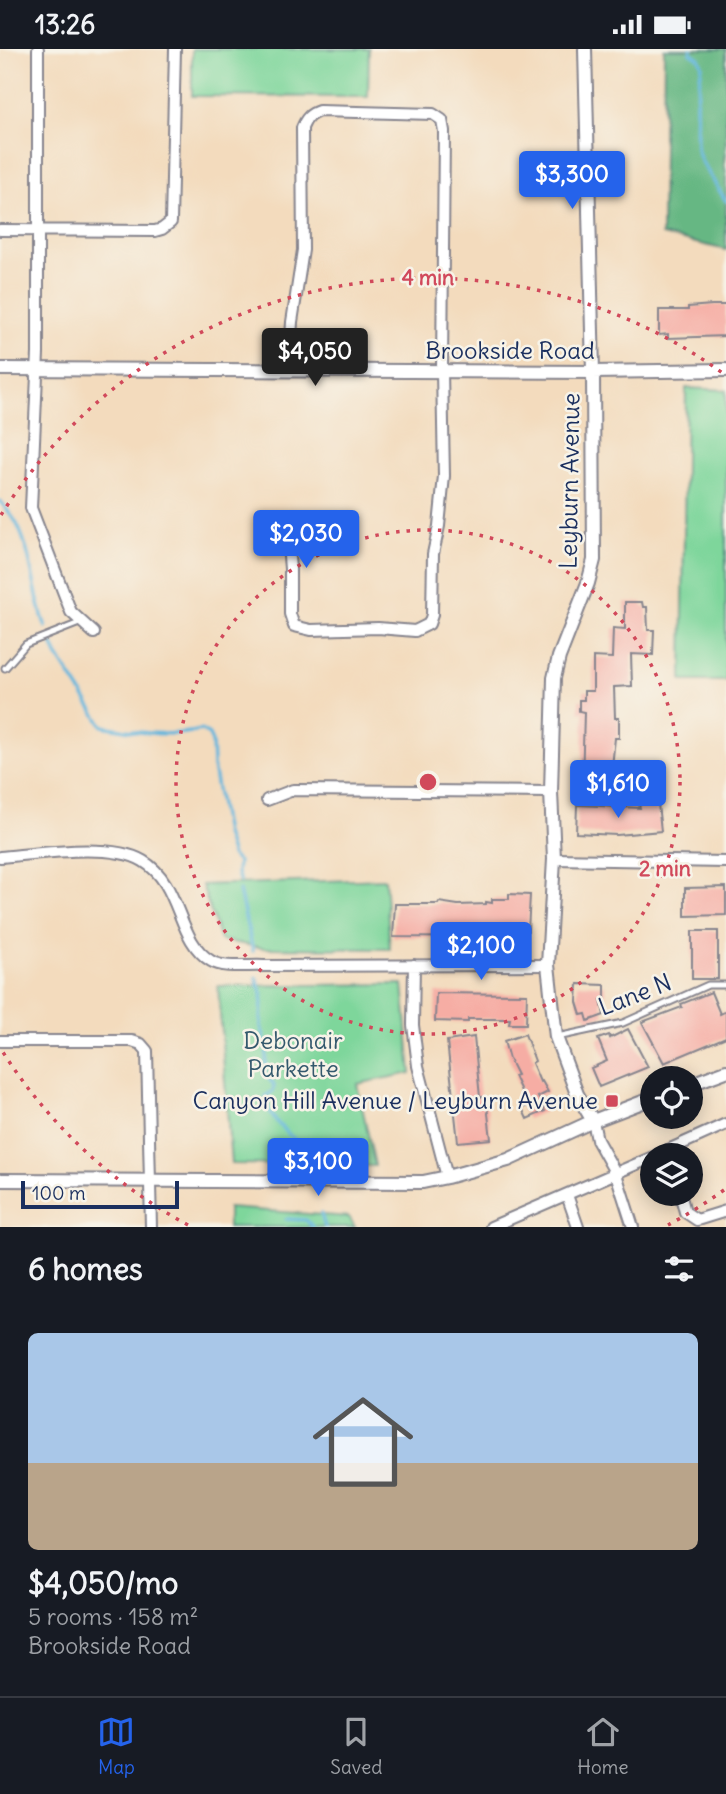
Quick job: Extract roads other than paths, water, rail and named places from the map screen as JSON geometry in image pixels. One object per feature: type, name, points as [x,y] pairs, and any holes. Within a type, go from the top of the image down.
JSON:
[{"type":"street","points":[[38,49],[38,370],[31,508],[71,612],[94,633]]},
{"type":"street","points":[[0,230],[155,231],[171,222],[175,49]]},
{"type":"street","name":"Leyburn Avenue","points":[[585,49],[593,372],[594,560],[554,678],[551,792],[554,859],[548,965],[556,1037],[577,1094],[593,1121]]},
{"type":"street","points":[[286,520],[290,614],[294,626],[311,630],[378,628],[415,631],[429,624],[432,615],[433,554],[444,476],[444,131],[442,120],[433,114],[319,111],[310,114],[302,128],[303,250],[292,322],[289,371]]},
{"type":"street","name":"Brookside Road","points":[[0,369],[593,372],[726,370]]},
{"type":"street","points":[[267,800],[293,790],[551,792]]},
{"type":"street","points":[[0,857],[93,851],[130,855],[144,861],[168,885],[193,945],[211,961],[222,964],[548,965]]},
{"type":"street","points":[[554,859],[726,862]]},
{"type":"street","points":[[414,965],[413,1025],[418,1066],[447,1177]]},
{"type":"street","points":[[0,1041],[120,1041],[141,1044],[147,1051],[151,1227]]},
{"type":"street","points":[[703,1080],[726,1071]]},
{"type":"street","points":[[0,1180],[422,1182],[508,1160],[640,1103]]},
{"type":"street","points":[[593,1121],[597,1140],[616,1174],[633,1227]]},
{"type":"street","points":[[685,1143],[726,1123]]},
{"type":"street","points":[[491,1227],[640,1164]]},
{"type":"street","points":[[567,1195],[578,1227]]},
{"type":"street","points":[[683,1206],[685,1212],[697,1220],[726,1211]]},
{"type":"lane","points":[[5,668],[26,644],[82,622]]},
{"type":"lane","name":"Lane N","points":[[556,1037],[623,1023],[708,985],[726,985]]},
{"type":"waterway","points":[[691,49],[690,52],[699,58],[702,65],[696,103],[697,149],[701,161],[726,201]]},
{"type":"waterway","points":[[0,501],[22,536],[46,627]]},
{"type":"waterway","points":[[52,643],[103,726],[164,734],[201,730],[209,735],[225,834],[232,856],[238,862],[240,882]]},
{"type":"waterway","points":[[239,891],[253,951]]},
{"type":"waterway","points":[[256,978],[262,993],[261,1026],[267,1049],[265,1074],[274,1085],[273,1091],[266,1096],[267,1104],[279,1125],[303,1147],[299,1160]]},
{"type":"waterway","points":[[321,1214],[325,1227]]},
{"type":"waterway","points":[[286,1219],[306,1220],[313,1227]]},
{"type":"place","name":"Canyon Hill Avenue / Leyburn Avenue","points":[[612,1101]]},
{"type":"park label","name":"Debonair Parkette","points":[[293,1055]]}]
